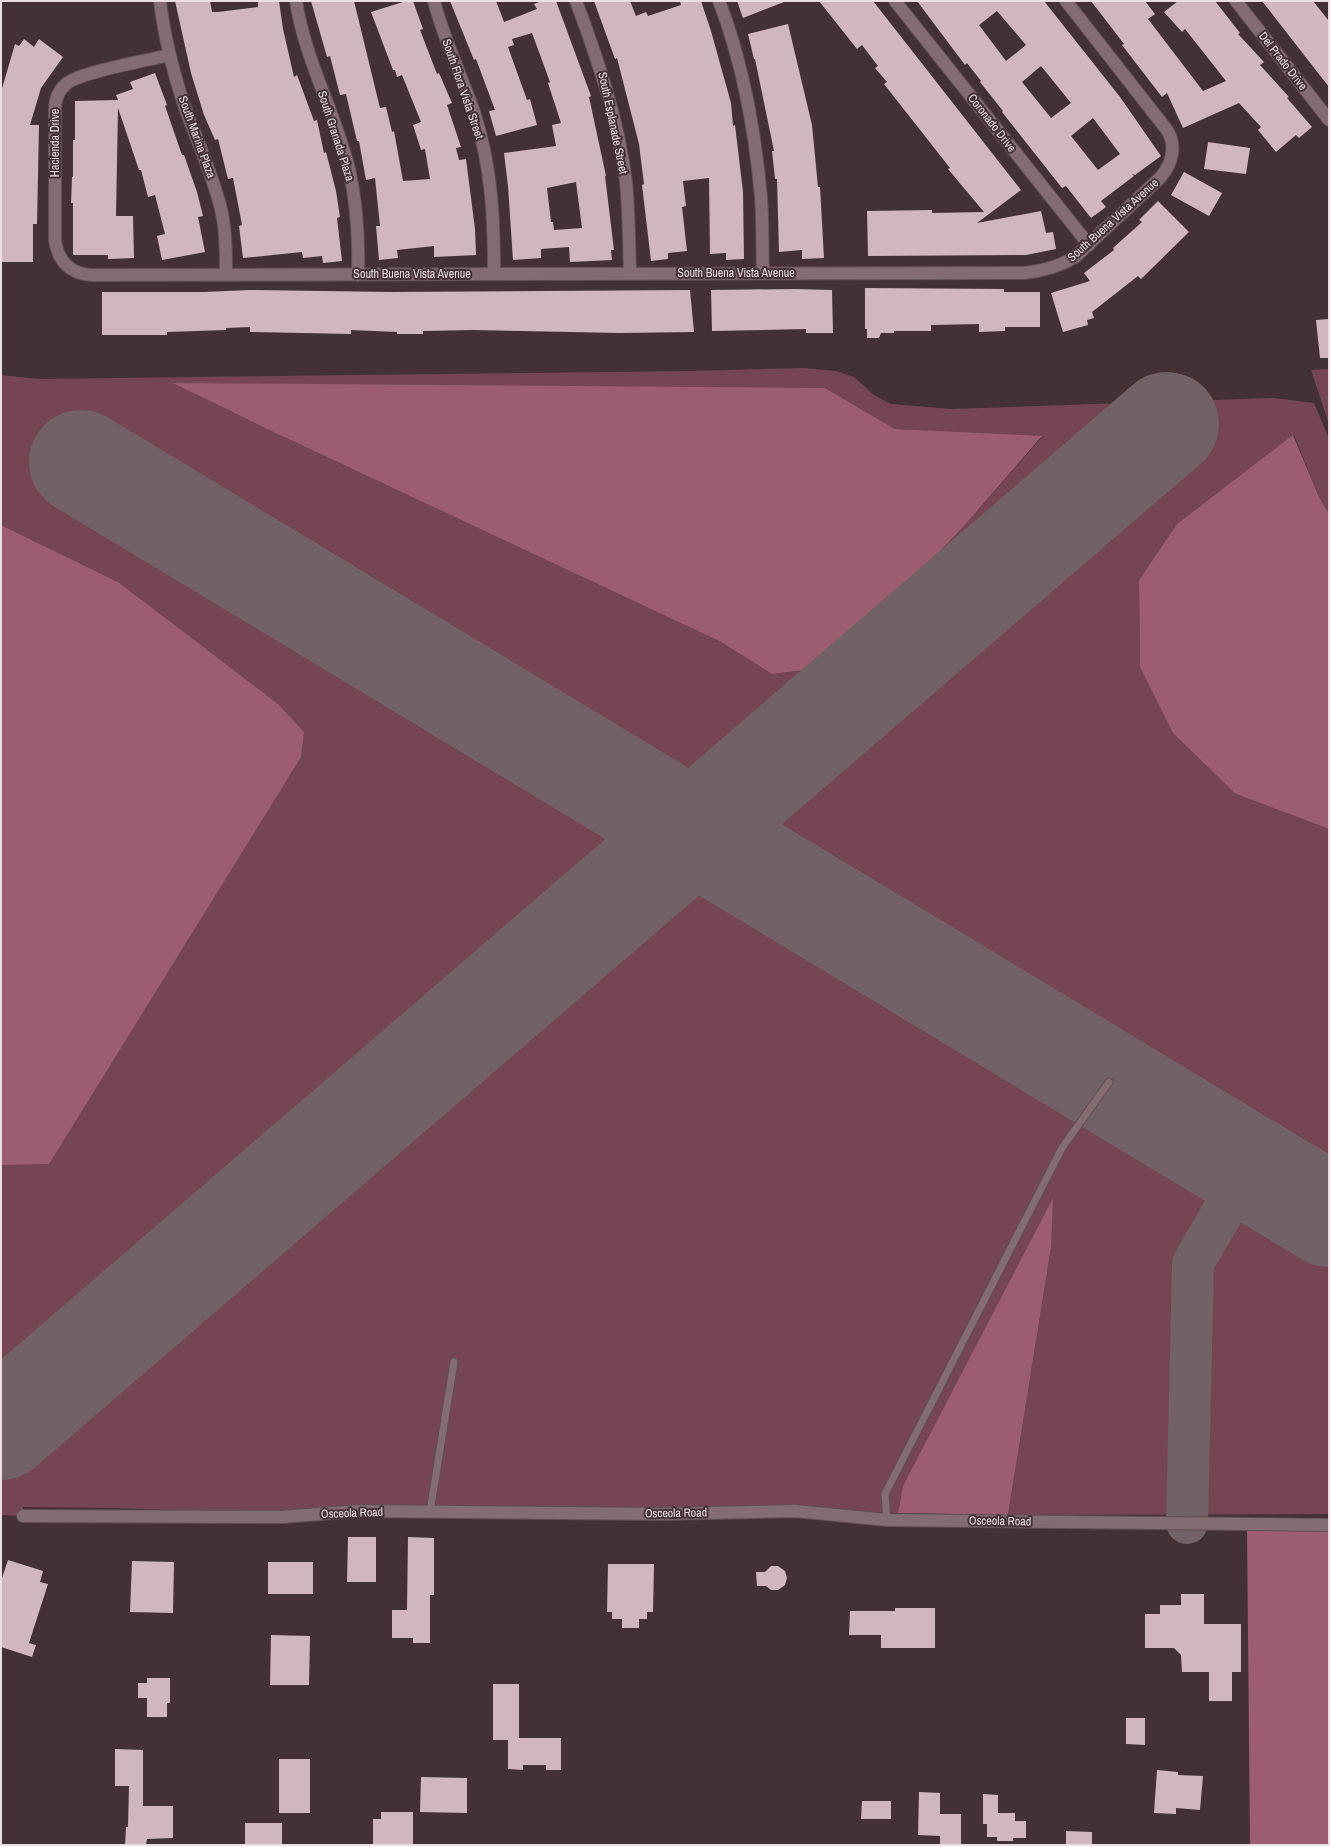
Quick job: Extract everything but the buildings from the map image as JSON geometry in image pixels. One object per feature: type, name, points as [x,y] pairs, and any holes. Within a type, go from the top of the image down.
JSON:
[{"type":"street","name":"South Marina Plaza","points":[[160,1],[170,55],[184,104],[211,175],[220,206],[225,238],[226,275]]},
{"type":"street","name":"South Granada Plaza","points":[[296,1],[304,37],[341,143],[350,176],[358,223],[358,275]]},
{"type":"street","name":"South Flora Vista Street","points":[[434,1],[442,29],[473,109],[483,148],[494,214],[494,274]]},
{"type":"street","name":"South Esplanade Street","points":[[576,1],[601,69],[618,134],[626,183],[630,273]]},
{"type":"street","points":[[719,1],[738,62],[752,131],[761,199],[763,273]]},
{"type":"street","name":"Coronado Drive","points":[[895,1],[1088,245]]},
{"type":"street","name":"South Buena Vista Avenue","points":[[64,263],[76,272],[92,275],[1024,273],[1048,269],[1066,263],[1088,245],[1161,177],[1169,165],[1172,146],[1170,135],[1167,130],[1066,1]]},
{"type":"street","name":"Del Prado Drive","points":[[1236,1],[1329,120]]},
{"type":"street","name":"Hacienda Drive","points":[[64,263],[57,252],[55,240],[55,109],[59,92],[70,81],[81,76],[170,55]]},
{"type":"street","name":"Osceola Road","points":[[23,1516],[281,1516],[360,1511],[662,1514],[795,1511],[887,1520],[1329,1524]]},
{"type":"lane","points":[[887,1520],[885,1494],[1062,1148],[1109,1082]]},
{"type":"lane","points":[[430,1512],[454,1362]]},
{"type":"shaded area","points":[[802,368],[836,371],[854,377],[874,395],[891,404],[951,409],[1274,398],[1314,403],[1329,439],[1329,514],[1319,497],[1294,435],[1177,524],[1139,580],[1140,667],[1236,794],[1329,829],[1329,1514],[1008,1515],[1051,1248],[903,1486],[898,1513],[851,1511],[478,1508],[463,1506],[396,1505],[267,1513],[115,1508],[23,1507],[23,1516],[1,1515],[1,1165],[49,1163],[118,582],[1,525],[1,375],[38,379],[691,371]],"holes":[[[825,388],[895,429],[1042,437],[964,526],[830,667],[772,674],[721,642],[282,436]]]},
{"type":"shaded area","points":[[1329,369],[1329,424],[1311,370]]},
{"type":"shaded area","points":[[173,383],[825,388],[895,429],[1042,436],[964,526],[830,667],[772,674],[721,642],[282,436]]},
{"type":"shaded area","points":[[1293,435],[1319,497],[1329,514],[1329,829],[1236,794],[1173,733],[1140,667],[1139,580],[1177,524]]},
{"type":"shaded area","points":[[1,525],[118,582],[278,704],[304,732],[301,757],[49,1164],[1,1165]]},
{"type":"shaded area","points":[[1053,1198],[1051,1248],[1008,1515],[898,1513],[903,1486]]},
{"type":"shaded area","points":[[1247,1528],[1329,1528],[1329,1845],[1250,1845]]},
{"type":"taxiway","points":[[1187,1523],[1193,1263],[1249,1167]]},
{"type":"runway","points":[[1,1428],[1167,424]]},
{"type":"runway","points":[[81,462],[1329,1215]]}]
